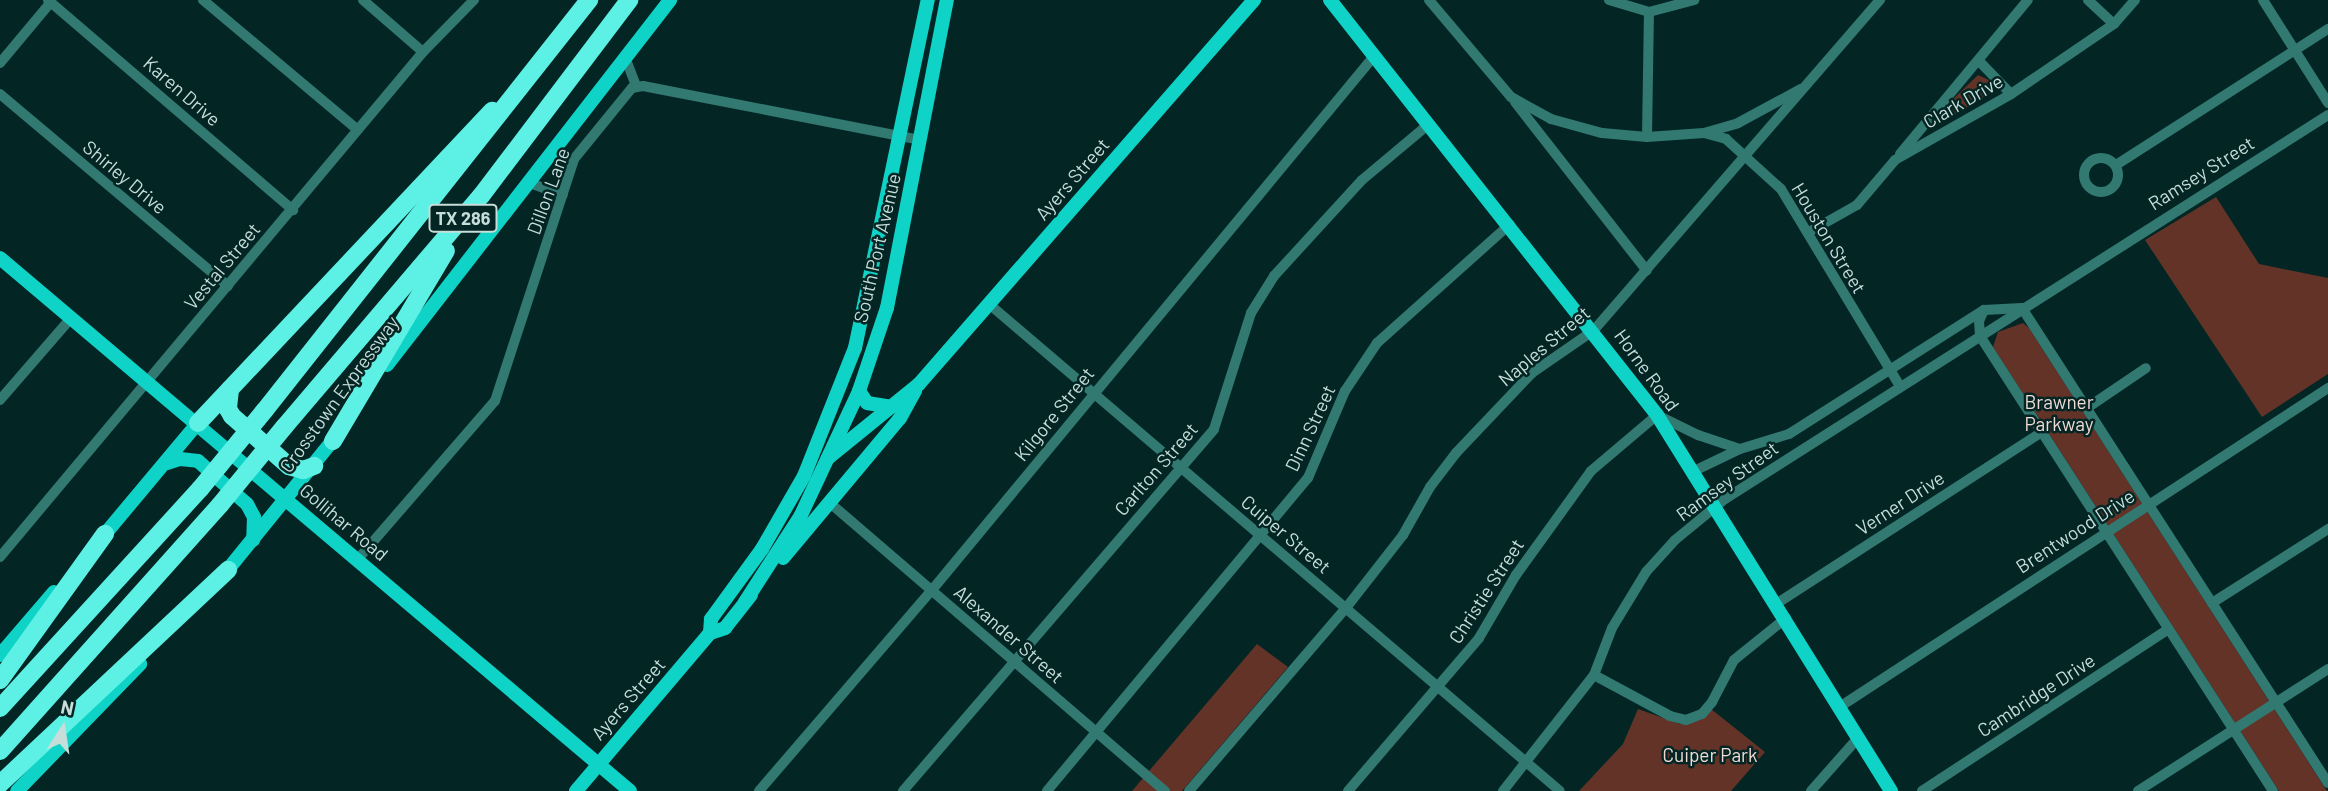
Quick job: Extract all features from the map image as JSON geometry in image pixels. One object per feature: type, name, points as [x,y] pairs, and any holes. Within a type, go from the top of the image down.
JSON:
[{"type":"highway","name":"TX 286","points":[[0,708],[200,489],[551,52],[589,0]]},
{"type":"highway","name":"Crosstown Expressway","points":[[0,753],[220,505],[481,196],[629,0]]},
{"type":"highway","points":[[614,20],[636,0]]},
{"type":"highway","points":[[198,423],[418,185],[551,52]]},
{"type":"highway","points":[[333,441],[398,325],[481,196]]},
{"type":"highway","points":[[230,389],[228,409],[232,416],[289,466],[303,470],[314,466]]},
{"type":"highway","points":[[0,680],[105,534]]},
{"type":"highway","points":[[0,784],[229,570]]},
{"type":"main road","name":"Crosstown Expressway","points":[[17,791],[229,570],[314,466],[415,325],[670,0]]},
{"type":"main road","name":"South Port Avenue","points":[[745,602],[801,515],[861,327],[928,0]]},
{"type":"main road","name":"South Port Avenue","points":[[821,456],[859,391],[887,308],[947,0]]},
{"type":"main road","name":"Ayers Street","points":[[710,633],[711,619],[770,538],[821,456],[891,407],[919,383],[1254,0]]},
{"type":"main road","name":"Horne Road","points":[[1330,0],[1594,330],[1657,415],[1841,705],[1857,739],[1891,791]]},
{"type":"main road","name":"Gollihar Road","points":[[0,258],[630,791]]},
{"type":"main road","name":"Ayers Street","points":[[576,791],[710,633],[725,628],[900,418],[919,383]]},
{"type":"main road","points":[[859,391],[867,403],[891,407]]},
{"type":"main road","points":[[0,655],[198,423]]},
{"type":"main road","points":[[166,463],[180,459],[198,461],[247,504],[254,517],[253,540]]},
{"type":"street","points":[[203,0],[358,131]]},
{"type":"street","points":[[363,0],[423,52]]},
{"type":"street","name":"Vestal Street","points":[[0,557],[423,52],[474,0]]},
{"type":"street","points":[[1429,0],[1511,97],[1647,271]]},
{"type":"street","points":[[1609,0],[1650,12],[1695,0]]},
{"type":"street","name":"Naples Street","points":[[1189,791],[1346,608],[1403,535],[1456,453],[1532,373],[1594,330],[1748,156],[1880,0]]},
{"type":"street","points":[[1895,160],[2028,0]]},
{"type":"street","points":[[2088,0],[2113,24]]},
{"type":"street","name":"Clark Drive","points":[[1809,232],[1857,205],[1895,160],[2011,94],[2113,24],[2136,0]]},
{"type":"street","points":[[2263,0],[2328,103]]},
{"type":"street","points":[[0,64],[49,1]]},
{"type":"street","name":"Karen Drive","points":[[49,1],[293,209]]},
{"type":"street","points":[[1647,137],[1650,12]]},
{"type":"street","points":[[2116,165],[2328,29]]},
{"type":"street","name":"Kilgore Street","points":[[759,791],[932,590],[1374,56]]},
{"type":"street","points":[[625,57],[636,85],[920,140]]},
{"type":"street","points":[[1979,61],[2011,94]]},
{"type":"street","name":"Dillon Lane","points":[[358,559],[495,401],[579,150],[636,85]]},
{"type":"street","points":[[1511,97],[1551,119],[1602,132],[1647,137],[1704,133],[1738,123],[1806,86]]},
{"type":"street","name":"Shirley Drive","points":[[0,94],[228,286]]},
{"type":"street","name":"Ramsey Street","points":[[1503,791],[1594,675],[1612,628],[1646,572],[1675,540],[1715,508],[1900,386],[2328,115]]},
{"type":"street","name":"Carlton Street","points":[[903,791],[1214,429],[1251,313],[1274,276],[1362,180],[1429,124]]},
{"type":"street","name":"Houston Street","points":[[1704,133],[1726,139],[1781,188],[1809,232],[1825,269],[1900,386]]},
{"type":"street","points":[[527,182],[563,195]]},
{"type":"street","name":"Dinn Street","points":[[1047,791],[1263,538],[1308,478],[1345,391],[1377,343],[1510,224]]},
{"type":"street","name":"Cuiper Street","points":[[989,304],[1560,791]]},
{"type":"street","points":[[2022,308],[2328,783]]},
{"type":"street","name":"Ramsey Street","points":[[1692,472],[1740,449],[1789,434],[1984,310],[2022,308]]},
{"type":"street","points":[[1984,310],[1979,321],[1980,336],[2273,791]]},
{"type":"street","points":[[0,400],[71,318]]},
{"type":"street","points":[[2087,408],[2146,368]]},
{"type":"street","name":"Brentwood Drive","points":[[1841,705],[2328,388]]},
{"type":"street","points":[[1657,415],[1740,449]]},
{"type":"street","name":"Christie Street","points":[[1348,791],[1441,688],[1591,471],[1657,415]]},
{"type":"street","name":"Verner Drive","points":[[1776,604],[2042,432]]},
{"type":"street","name":"Alexander Street","points":[[830,503],[1165,791]]},
{"type":"street","points":[[2212,603],[2328,528]]},
{"type":"street","points":[[1594,675],[1670,716],[1686,720],[1702,714],[1712,702],[1734,660],[1786,618]]},
{"type":"street","name":"Cambridge Drive","points":[[1922,791],[2169,629]]},
{"type":"street","points":[[2138,791],[2328,669]]},
{"type":"street","points":[[1811,791],[1857,739]]},
{"type":"green space","points":[[1978,75],[1989,80],[1992,92],[1950,118],[1946,106]]},
{"type":"green space","points":[[2216,197],[2259,264],[2328,278],[2328,374],[2262,417],[2145,240]]},
{"type":"green space","name":"Brawner Parkway","points":[[2023,323],[2029,328],[2327,791],[2279,791],[1993,347],[1998,332]]},
{"type":"green space","points":[[1257,644],[1288,667],[1182,791],[1132,791]]},
{"type":"green space","name":"Cuiper Park","points":[[1638,709],[1680,724],[1711,709],[1765,752],[1731,791],[1579,791],[1623,744]]}]
